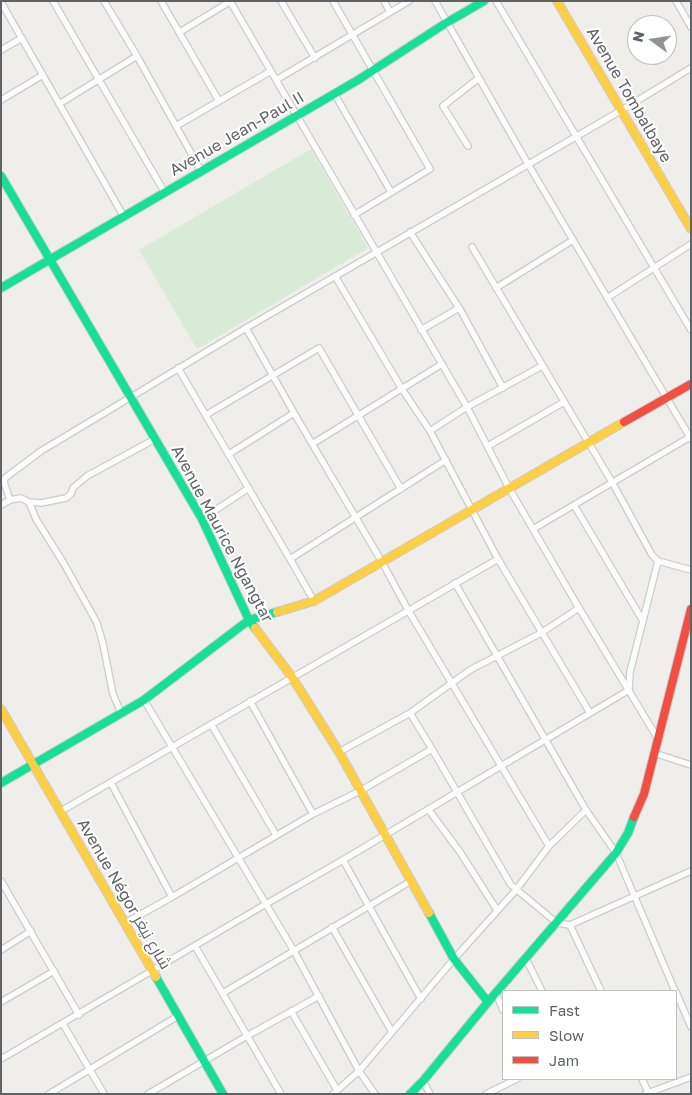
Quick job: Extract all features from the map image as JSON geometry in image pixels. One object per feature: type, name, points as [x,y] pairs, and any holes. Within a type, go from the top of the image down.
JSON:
[{"type":"street","points":[[53,1],[164,193]]},
{"type":"street","points":[[104,1],[201,171]]},
{"type":"street","points":[[162,1],[219,101]]},
{"type":"street","points":[[180,32],[231,1],[467,407],[533,529],[658,739]]},
{"type":"street","points":[[281,1],[315,58]]},
{"type":"street","points":[[333,1],[430,169],[354,215]]},
{"type":"street","points":[[384,1],[390,12]]},
{"type":"street","points":[[276,80],[409,1]]},
{"type":"street","points":[[435,1],[528,164],[690,438],[533,529]]},
{"type":"street","name":"Avenue Jean-Paul II","points":[[1,288],[373,71],[446,23],[484,1]]},
{"type":"street","points":[[496,1],[691,330]]},
{"type":"street","name":"Avenue Tombalbaye","points":[[558,1],[691,229]]},
{"type":"street","points":[[676,1],[691,27]]},
{"type":"street","points":[[1,2],[124,217]]},
{"type":"street","points":[[1,50],[22,38]]},
{"type":"street","points":[[60,104],[137,56]]},
{"type":"street","points":[[10,500],[3,477],[41,451],[178,368],[691,68]]},
{"type":"street","points":[[176,126],[271,71]]},
{"type":"street","points":[[1,100],[43,75]]},
{"type":"street","points":[[468,146],[443,106],[478,78]]},
{"type":"street","points":[[334,93],[392,192]]},
{"type":"street","name":"Avenue Maurice Ngangtar","points":[[1,176],[202,519],[249,620],[292,677],[339,752],[454,959],[488,1002]]},
{"type":"street","points":[[410,232],[459,308],[502,388]]},
{"type":"street","points":[[496,288],[573,240]]},
{"type":"street","points":[[607,298],[691,244]]},
{"type":"street","points":[[472,247],[612,482],[652,555],[658,561],[691,570]]},
{"type":"street","points":[[335,276],[402,389],[430,431],[498,558],[590,713]]},
{"type":"street","points":[[421,330],[459,308]]},
{"type":"street","points":[[246,328],[312,444],[357,517],[408,610],[502,764],[549,846]]},
{"type":"street","points":[[206,415],[319,348],[401,489]]},
{"type":"street","points":[[312,444],[442,364]]},
{"type":"street","points":[[430,431],[467,407],[542,366]]},
{"type":"street","points":[[178,368],[314,601]]},
{"type":"street","points":[[1,783],[144,700],[249,620],[314,601],[691,384]]},
{"type":"street","points":[[488,446],[564,402]]},
{"type":"street","points":[[228,454],[294,413]]},
{"type":"street","points":[[1,505],[10,500],[21,498],[29,502],[51,502],[66,498],[71,494],[73,488],[87,476],[155,440]]},
{"type":"street","points":[[290,559],[446,460]]},
{"type":"street","points":[[202,519],[249,488]]},
{"type":"street","points":[[29,502],[36,519],[63,562],[97,623],[113,694],[121,713]]},
{"type":"street","points":[[574,505],[643,621]]},
{"type":"street","points":[[61,811],[111,784],[171,747],[498,558]]},
{"type":"street","points":[[629,690],[630,672],[658,561]]},
{"type":"street","points":[[455,583],[586,810],[616,853],[675,990]]},
{"type":"street","points":[[339,752],[410,714],[470,670],[541,632],[579,608]]},
{"type":"street","points":[[410,1094],[616,853],[639,810],[690,612]]},
{"type":"street","points":[[1,1059],[385,836],[502,764],[629,690]]},
{"type":"street","points":[[144,700],[294,950],[359,1071],[375,1094]]},
{"type":"street","points":[[250,701],[313,814]]},
{"type":"street","name":"Avenue Négor شارع نيغر","points":[[1,709],[4,718],[34,764],[223,1094]]},
{"type":"street","points":[[410,714],[501,869],[516,890],[557,923],[570,925],[691,871]]},
{"type":"street","points":[[211,724],[276,835]]},
{"type":"street","points":[[125,923],[313,814],[360,791],[432,749]]},
{"type":"street","points":[[654,753],[691,765]]},
{"type":"street","points":[[111,784],[172,897]]},
{"type":"street","points":[[428,809],[460,852],[497,910]]},
{"type":"street","points":[[291,1011],[335,1092],[359,1071],[454,959],[516,890],[549,846],[586,810]]},
{"type":"street","points":[[343,860],[421,999]]},
{"type":"street","points":[[1,881],[4,890],[31,931],[79,1015]]},
{"type":"street","points":[[223,993],[410,881]]},
{"type":"street","points":[[570,925],[601,990]]},
{"type":"street","points":[[332,927],[392,1032]]},
{"type":"street","points":[[1,950],[31,931]]},
{"type":"street","points":[[195,946],[281,1094]]},
{"type":"street","points":[[526,959],[542,990]]},
{"type":"street","points":[[1,1002],[54,971]]},
{"type":"street","points":[[496,993],[502,1008]]},
{"type":"street","points":[[677,994],[691,1027]]},
{"type":"street","points":[[148,1094],[158,1091],[204,1060],[319,996]]},
{"type":"street","points":[[49,1094],[178,1016]]},
{"type":"street","points":[[63,1024],[104,1094]]},
{"type":"street","points":[[642,1080],[648,1093],[691,1077]]},
{"type":"street","points":[[486,1094],[515,1080]]},
{"type":"street","points":[[423,1081],[430,1094]]},
{"type":"green space","points":[[311,149],[368,248],[197,349],[139,250]]},
{"type":"traffic: fast","points":[[1,288],[358,80],[446,23],[484,1]]},
{"type":"traffic: fast","points":[[1,176],[202,519],[249,620],[255,628]]},
{"type":"traffic: fast","points":[[1,783],[144,700],[249,620],[277,612]]},
{"type":"traffic: fast","points":[[410,1094],[616,853],[628,833],[634,817]]},
{"type":"traffic: fast","points":[[429,913],[454,959],[488,1002]]},
{"type":"traffic: fast","points":[[156,977],[223,1094]]},
{"type":"traffic: slow","points":[[557,1],[691,229]]},
{"type":"traffic: slow","points":[[277,612],[314,601],[624,422]]},
{"type":"traffic: slow","points":[[255,628],[292,677],[339,752],[429,913]]},
{"type":"traffic: slow","points":[[1,709],[156,977]]},
{"type":"traffic: jam","points":[[624,422],[691,384]]},
{"type":"traffic: jam","points":[[634,817],[644,794],[691,609]]}]
